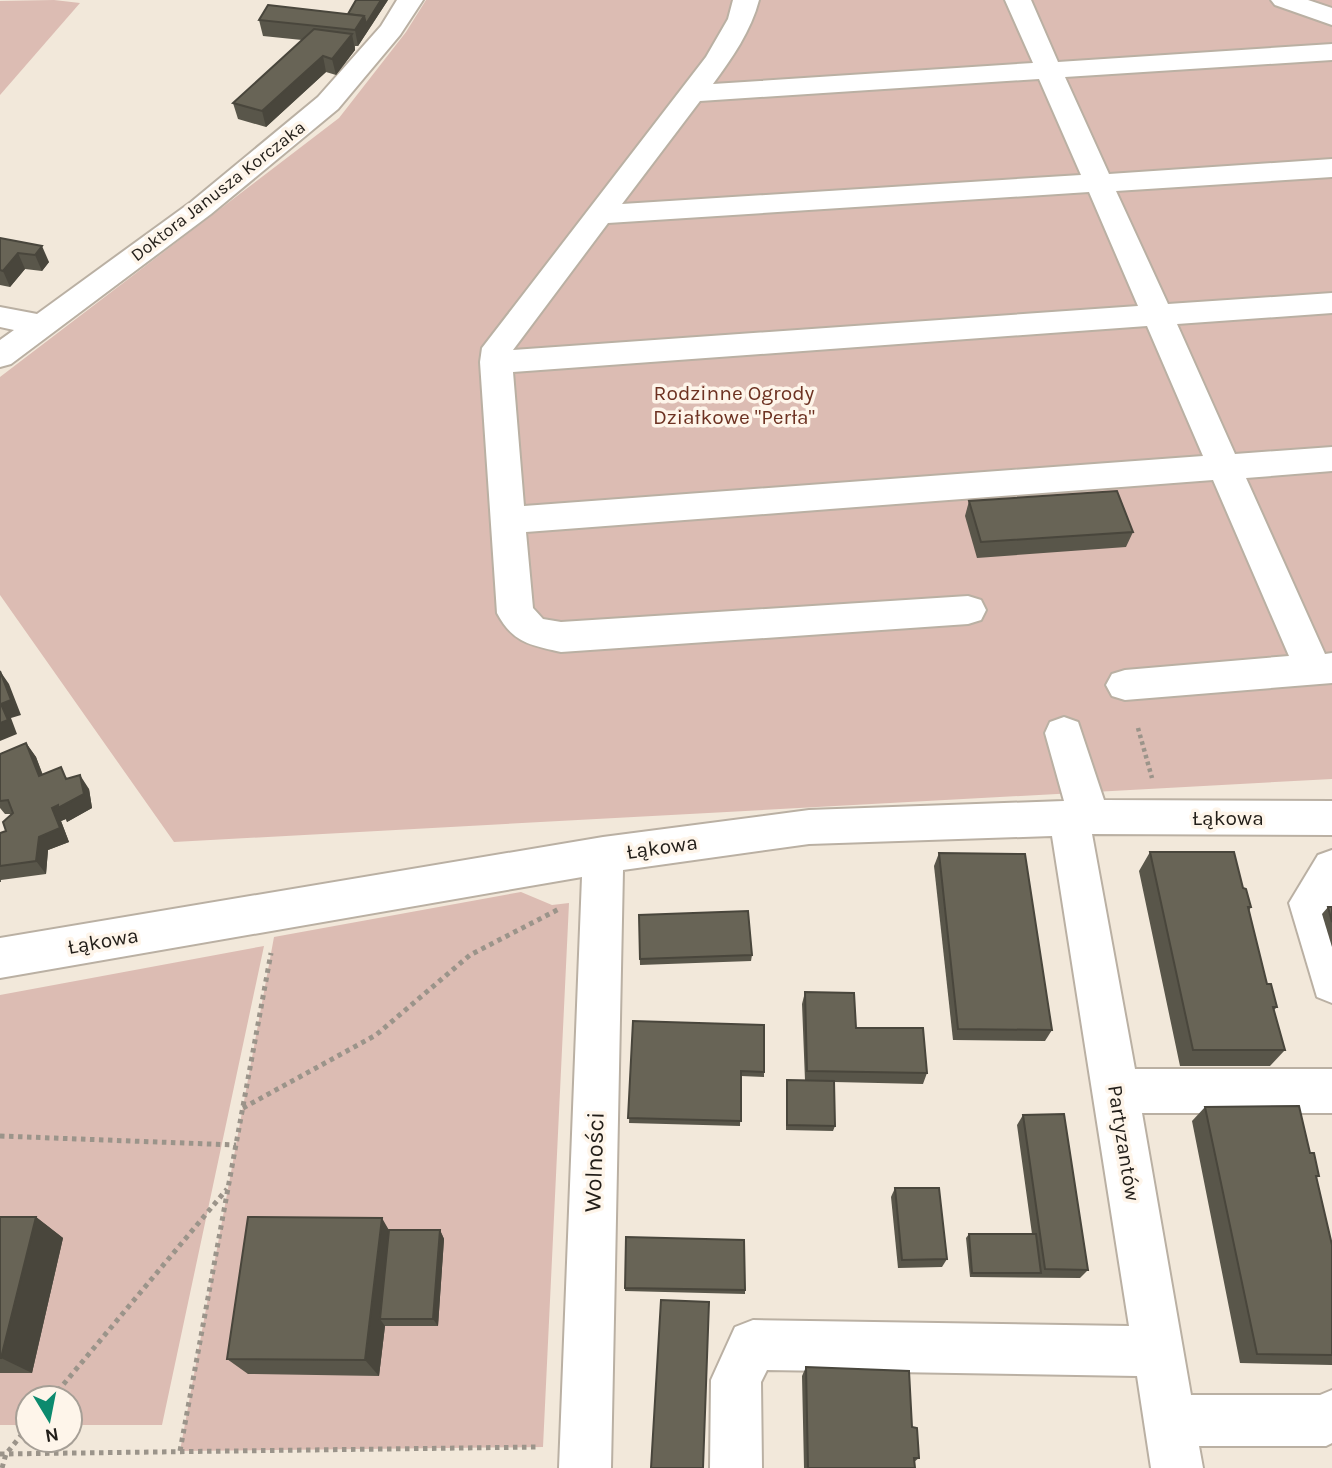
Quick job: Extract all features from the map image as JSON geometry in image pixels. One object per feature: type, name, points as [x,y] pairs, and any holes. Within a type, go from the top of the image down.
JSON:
[{"type":"street","name":"Doktora Janusza Korczaka","points":[[0,356],[201,208],[327,103],[391,30],[410,0]]},
{"type":"street","points":[[746,0],[741,19],[718,59],[508,331],[498,348],[496,362],[515,613],[532,631],[561,637],[968,610]]},
{"type":"street","points":[[1018,0],[1224,467],[1323,669],[1125,685]]},
{"type":"street","points":[[1284,0],[1332,17]]},
{"type":"street","points":[[692,93],[1332,52]]},
{"type":"street","points":[[598,215],[1332,168]]},
{"type":"street","points":[[496,362],[1332,303]]},
{"type":"street","points":[[0,317],[42,325]]},
{"type":"street","points":[[508,520],[1332,459]]},
{"type":"street","name":"Partyzantów","points":[[1063,733],[1079,817],[1086,905],[1173,1445]]},
{"type":"street","name":"Łąkowa","points":[[0,958],[603,855],[809,827],[1079,817],[1332,818]]},
{"type":"street","name":"Wolności","points":[[584,1468],[603,855]]},
{"type":"street","points":[[1332,867],[1310,904],[1332,983]]},
{"type":"street","points":[[1116,1091],[1332,1091]]},
{"type":"street","points":[[736,1468],[736,1380],[753,1345],[1158,1351]]},
{"type":"street","points":[[1173,1445],[1326,1420],[1332,1415]]},
{"type":"path","points":[[243,1108],[376,1035],[470,955],[569,903]]},
{"type":"path","points":[[180,1451],[272,950]]},
{"type":"path","points":[[0,1136],[236,1144]]},
{"type":"path","points":[[64,1384],[228,1187]]},
{"type":"path","points":[[2,1468],[3,1454],[543,1447]]},
{"type":"green space","points":[[54,0],[80,3],[0,95],[0,1]]},
{"type":"green space","name":"Rodzinne Ogrody Działkowe \"Perła\"","points":[[426,0],[1332,0],[1332,779],[174,842],[0,595],[0,377],[339,118],[406,32]]},
{"type":"green space","points":[[521,892],[552,905],[569,903],[543,1447],[180,1451],[274,937]]},
{"type":"green space","points":[[264,946],[162,1425],[84,1425],[84,1384],[14,1384],[14,1425],[0,1425],[0,995]]},
{"type":"building","points":[[356,0],[381,0],[366,24],[364,16],[348,14]]},
{"type":"building","points":[[268,5],[364,16],[355,30],[259,20]]},
{"type":"building","points":[[314,29],[352,34],[332,59],[323,56],[262,111],[233,103]]},
{"type":"building","points":[[0,238],[42,246],[35,255],[18,253],[3,271],[0,270]]},
{"type":"building","points":[[1117,491],[1133,532],[981,542],[969,501]]},
{"type":"building","points":[[0,671],[11,700],[1,704],[8,720],[0,723]]},
{"type":"building","points":[[26,743],[39,776],[61,767],[66,779],[80,775],[84,794],[58,808],[58,805],[52,808],[60,828],[39,837],[36,861],[0,866],[0,833],[6,831],[3,822],[13,813],[8,800],[0,801],[0,754]]},
{"type":"building","points":[[1150,852],[1234,852],[1251,907],[1248,907],[1267,984],[1271,984],[1277,1007],[1273,1007],[1285,1050],[1193,1050]]},
{"type":"building","points":[[939,853],[1025,854],[1052,1030],[958,1029]]},
{"type":"building","points":[[748,911],[752,955],[640,959],[639,915]]},
{"type":"building","points":[[805,992],[854,993],[856,1028],[923,1028],[927,1073],[807,1071]]},
{"type":"building","points":[[633,1021],[764,1025],[764,1072],[741,1071],[741,1121],[628,1118]]},
{"type":"building","points":[[787,1080],[834,1081],[835,1126],[787,1125]]},
{"type":"building","points":[[1299,1106],[1310,1153],[1314,1153],[1319,1176],[1316,1176],[1332,1245],[1332,1355],[1257,1354],[1205,1107]]},
{"type":"building","points":[[1064,1114],[1088,1270],[1045,1269],[1023,1115]]},
{"type":"building","points":[[895,1188],[939,1188],[947,1259],[902,1260]]},
{"type":"building","points":[[0,1217],[36,1217],[1,1358],[0,1358]]},
{"type":"building","points":[[248,1217],[382,1218],[365,1360],[227,1359]]},
{"type":"building","points":[[389,1230],[440,1230],[433,1319],[380,1319]]},
{"type":"building","points":[[969,1234],[1036,1234],[1041,1273],[972,1273]]},
{"type":"building","points":[[626,1237],[744,1240],[745,1290],[625,1288]]},
{"type":"building","points":[[661,1300],[709,1302],[703,1468],[651,1468]]},
{"type":"building","points":[[806,1367],[909,1371],[912,1427],[917,1428],[919,1458],[914,1458],[915,1468],[808,1468]]}]
